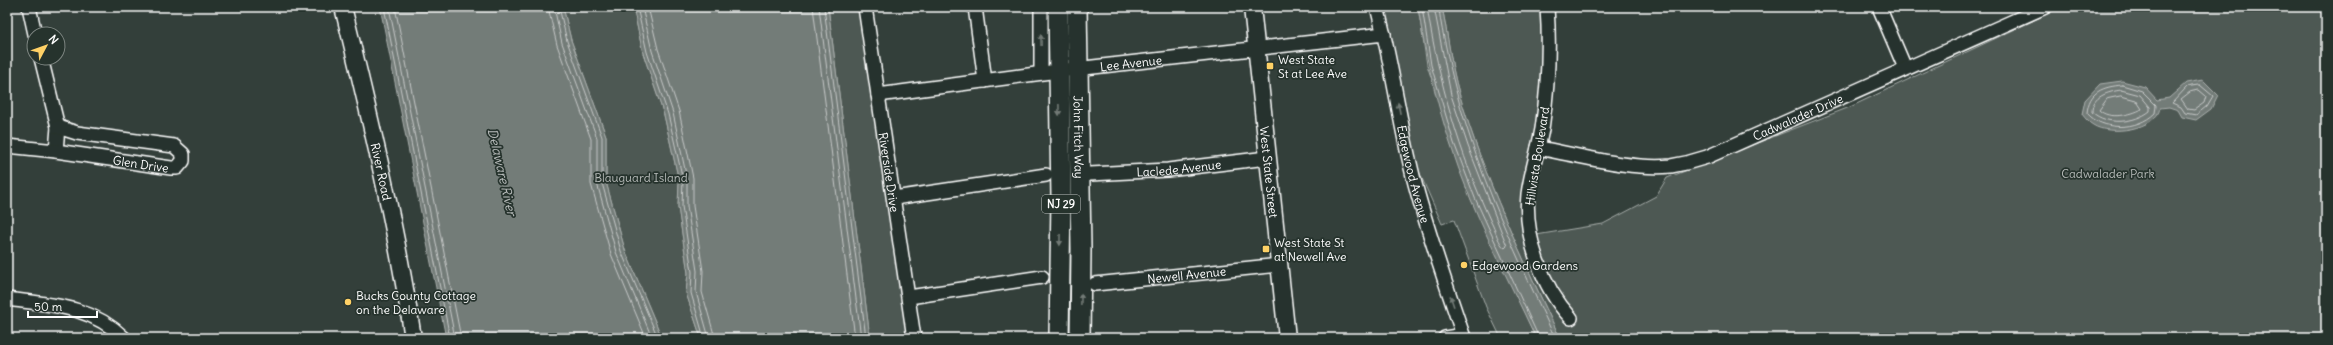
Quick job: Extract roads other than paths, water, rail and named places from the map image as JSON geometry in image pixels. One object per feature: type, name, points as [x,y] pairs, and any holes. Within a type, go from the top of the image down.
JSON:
[{"type":"highway","name":"John Fitch Way","points":[[1058,7],[1049,72],[1061,198],[1060,338]]},
{"type":"highway","name":"John Fitch Way","points":[[1077,7],[1081,249],[1080,338]]},
{"type":"main road","name":"River Road","points":[[343,7],[379,153],[404,278],[413,338]]},
{"type":"main road","name":"West State Street","points":[[1252,7],[1255,49],[1287,338]]},
{"type":"street","points":[[29,7],[33,26]]},
{"type":"street","name":"Riverside Drive","points":[[865,7],[914,338]]},
{"type":"street","points":[[975,7],[985,81]]},
{"type":"street","points":[[1040,7],[1049,72]]},
{"type":"street","name":"Edgewood Avenue","points":[[1377,7],[1384,34],[1413,176],[1428,231],[1464,336]]},
{"type":"street","name":"Hillvista Boulevard","points":[[1547,7],[1548,66],[1538,148],[1528,194],[1531,238],[1554,297],[1571,318]]},
{"type":"street","points":[[1879,7],[1905,68]]},
{"type":"street","name":"Cadwalader Drive","points":[[1538,148],[1634,165],[1671,166],[1707,157],[2045,7]]},
{"type":"street","name":"Lee Avenue","points":[[878,95],[1078,68],[1384,34]]},
{"type":"street","points":[[43,66],[58,127],[56,151]]},
{"type":"street","name":"Glen Drive","points":[[7,146],[56,151],[171,168],[180,165],[184,157],[178,148],[169,144],[99,136],[58,127]]},
{"type":"street","name":"Laclede Avenue","points":[[1090,174],[1168,170],[1267,158]]},
{"type":"street","points":[[894,198],[1046,175]]},
{"type":"street","name":"Newell Avenue","points":[[1095,284],[1279,265]]},
{"type":"street","points":[[908,297],[1042,277]]},
{"type":"street","points":[[7,299],[74,308],[102,320],[124,338]]},
{"type":"street","points":[[1445,338],[1464,336]]},
{"type":"water","name":"Delaware River","points":[[380,7],[563,7],[571,40],[606,136],[606,182],[625,250],[662,338],[446,338]]},
{"type":"water","points":[[633,7],[828,7],[870,338],[701,338],[686,293],[688,273],[678,207],[679,181],[664,115],[643,53]]},
{"type":"water","points":[[1418,7],[1442,7],[1456,83],[1480,156],[1505,218],[1560,338],[1536,338],[1468,193],[1458,168],[1435,92]]},
{"type":"water","points":[[2203,80],[2218,95],[2211,109],[2196,120],[2182,117],[2178,110],[2169,107],[2160,108],[2157,115],[2141,126],[2131,129],[2110,130],[2093,125],[2082,114],[2085,100],[2100,84],[2122,81],[2145,87],[2157,100],[2169,98],[2186,83]]},
{"type":"place","name":"West State St at Lee Ave","points":[[1270,66]]},
{"type":"place","name":"West State St at Newell Ave","points":[[1266,249]]},
{"type":"place","name":"Edgewood Gardens","points":[[1464,265]]},
{"type":"place","name":"Bucks County Cottage on the Delaware","points":[[348,302]]},
{"type":"park label","name":"Cadwalader Park","points":[[2108,173]]},
{"type":"park label","name":"Blauguard Island","points":[[641,177]]}]
